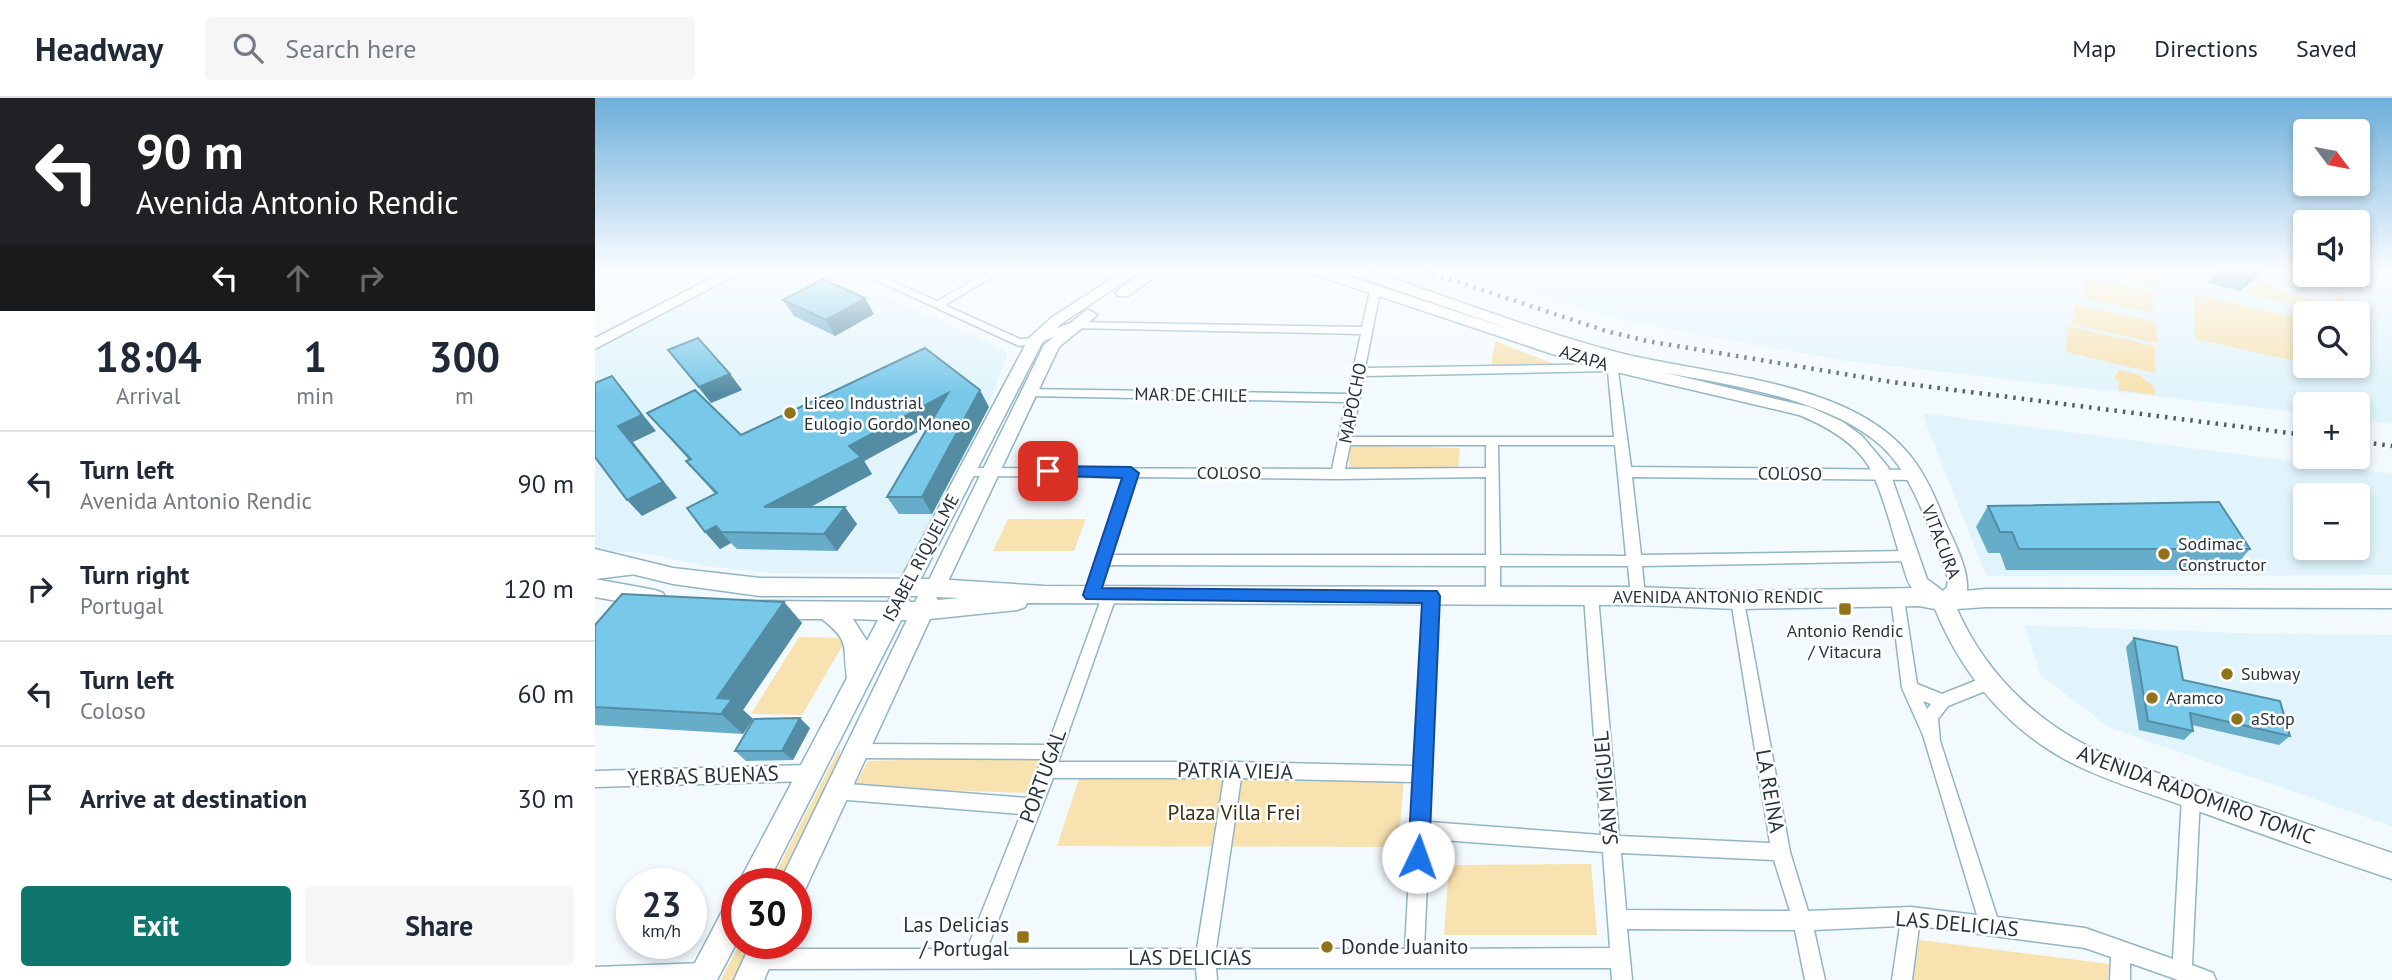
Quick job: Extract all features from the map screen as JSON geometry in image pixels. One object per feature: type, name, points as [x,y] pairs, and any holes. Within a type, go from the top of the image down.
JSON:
[{"type":"main road","name":"AVENIDA ANTONIO RENDIC","points":[[595,557],[673,576],[760,587],[935,588],[1044,595],[1638,596],[1738,600],[1898,597],[1943,602],[1986,598],[2392,599]]},
{"type":"main road","name":"AVENIDA ANTONIO RENDIC","points":[[595,584],[675,603]]},
{"type":"main road","name":"ISABEL RIQUELME","points":[[761,868],[906,588]]},
{"type":"main road","name":"ISABEL RIQUELME","points":[[800,868],[921,611],[935,588]]},
{"type":"main road","name":"AVENIDA ANTONIO RENDIC","points":[[745,609],[921,611],[1002,604],[1044,595]]},
{"type":"main road","name":"AVENIDA RADOMIRO TOMIC","points":[[1943,602],[1965,650],[1987,683],[2015,711],[2057,742],[2091,760],[2392,866]]},
{"type":"main road","points":[[827,611],[850,628],[859,651],[857,679]]},
{"type":"main road","points":[[702,976],[721,941]]},
{"type":"street","points":[[595,344],[656,312]]},
{"type":"street","points":[[953,312],[1019,343],[1035,341],[1073,325],[1368,331]]},
{"type":"street","name":"ISABEL RIQUELME","points":[[906,588],[1035,341],[1070,312]]},
{"type":"street","name":"ISABEL RIQUELME","points":[[935,588],[1052,345],[1073,325],[1093,312]]},
{"type":"street","name":"MAPOCHO","points":[[1338,474],[1371,312]]},
{"type":"street","name":"AZAPA","points":[[1440,312],[1613,368],[1804,411],[1859,430]]},
{"type":"street","name":"AZAPA","points":[[1479,312],[1608,355],[1804,397],[1846,413],[1859,430]]},
{"type":"street","points":[[1359,372],[1613,368],[1638,596]]},
{"type":"street","name":"MAR DE CHILE","points":[[1028,392],[1354,398]]},
{"type":"street","name":"VITACURA","points":[[1859,430],[1894,447],[1915,475],[1958,578],[1957,591],[1943,602],[1919,583],[1883,476],[1859,430]]},
{"type":"street","points":[[1345,441],[1621,441]]},
{"type":"street","points":[[1492,441],[1493,596]]},
{"type":"street","name":"COLOSO","points":[[965,471],[1338,474],[1492,472]]},
{"type":"street","name":"COLOSO","points":[[1624,472],[1915,475]]},
{"type":"street","name":"PORTUGAL","points":[[974,957],[1047,770],[1101,595],[1102,560],[1131,473]]},
{"type":"street","name":"AVENIDA ANTONIO RENDIC","points":[[1102,560],[1633,561],[1909,556]]},
{"type":"street","name":"AVENIDA ANTONIO RENDIC","points":[[595,584],[638,568]]},
{"type":"street","points":[[1414,958],[1431,596]]},
{"type":"street","name":"SAN MIGUEL","points":[[1591,596],[1622,980]]},
{"type":"street","points":[[1898,597],[1909,688],[1932,741],[1990,925]]},
{"type":"street","name":"LA REINA","points":[[1738,600],[1781,852],[1803,921],[1815,980]]},
{"type":"street","points":[[1932,741],[1930,719],[1942,701],[1987,683]]},
{"type":"street","points":[[1909,688],[1942,701]]},
{"type":"street","points":[[855,751],[1052,752]]},
{"type":"street","points":[[1207,980],[1205,959],[1234,769]]},
{"type":"street","name":"PATRIA VIEJA","points":[[1047,770],[1234,769],[1422,774]]},
{"type":"street","name":"YERBAS BUENAS","points":[[595,779],[811,773]]},
{"type":"street","points":[[835,791],[1033,807]]},
{"type":"street","points":[[2182,970],[2191,796]]},
{"type":"street","points":[[1420,830],[1611,844],[1781,852]]},
{"type":"street","points":[[1902,980],[1911,916]]},
{"type":"street","name":"LAS DELICIAS","points":[[1617,919],[1803,921],[1911,916],[2085,938],[2206,980]]},
{"type":"street","points":[[2120,980],[2121,949]]},
{"type":"street","name":"LAS DELICIAS","points":[[758,961],[974,957],[1620,958]]},
{"type":"street","points":[[595,977],[702,976]]},
{"type":"shaded area","name":"Liceo Industrial Eulogio Gordo Moneo","points":[[659,312],[921,312],[1007,351],[1007,357],[963,469],[903,574],[772,573],[705,566],[644,553],[595,551],[595,345]]},
{"type":"shaded area","points":[[1595,312],[2293,312],[2293,378],[2370,378],[2370,312],[2392,312],[2392,424],[2370,421],[2370,392],[2293,392],[2293,412],[1845,361],[1631,322]]},
{"type":"shaded area","points":[[1922,413],[2293,461],[2293,469],[2353,469],[2392,474],[2392,575],[1986,576]]},
{"type":"shaded area","points":[[2025,625],[2241,633],[2392,635],[2392,826],[2110,728],[2040,675]]},
{"type":"green space","points":[[2073,312],[2111,312],[2156,322],[2157,343],[2072,324]]},
{"type":"green space","points":[[2194,312],[2272,312],[2293,317],[2293,360],[2195,339]]},
{"type":"green space","points":[[2068,326],[2155,346],[2155,373],[2066,352]]},
{"type":"green space","points":[[1495,341],[1554,364],[1491,365]]},
{"type":"green space","points":[[2119,370],[2138,374],[2154,387],[2155,395],[2118,390],[2119,382],[2114,378]]},
{"type":"green space","points":[[1350,445],[1460,448],[1458,469],[1349,470]]},
{"type":"green space","points":[[1008,519],[1086,519],[1074,551],[993,551]]},
{"type":"green space","points":[[799,637],[847,638],[802,715],[751,714]]},
{"type":"green space","points":[[840,747],[840,767],[790,868],[778,868]]},
{"type":"green space","points":[[1042,756],[1028,793],[854,787],[868,761]]},
{"type":"green space","name":"Plaza Villa Frei","points":[[1079,779],[1404,780],[1398,847],[1057,846]]},
{"type":"green space","points":[[1591,864],[1597,935],[1444,935],[1449,865]]},
{"type":"green space","points":[[1919,940],[2109,964],[2108,980],[1913,980]]},
{"type":"green space","points":[[732,959],[745,959],[734,980],[721,980]]},
{"type":"building","points":[[809,312],[840,312],[826,320]]},
{"type":"building","points":[[698,338],[730,374],[699,387],[668,350]]},
{"type":"building","points":[[925,348],[980,390],[922,497],[887,497],[948,393],[849,446],[861,457],[764,507],[845,507],[824,534],[721,532],[716,526],[705,532],[687,508],[717,493],[686,461],[691,459],[647,413],[695,390],[741,435]]},
{"type":"building","points":[[612,376],[642,415],[618,426],[663,482],[627,500],[595,457],[595,383]]},
{"type":"building","points":[[2219,502],[2250,549],[2019,549],[2012,532],[2000,532],[1988,506]]},
{"type":"building","points":[[622,594],[784,602],[717,698],[732,699],[721,714],[595,707],[595,625]]},
{"type":"building","points":[[2134,638],[2177,647],[2183,680],[2280,701],[2290,736],[2190,713],[2193,731],[2148,721]]},
{"type":"building","points":[[800,718],[782,751],[735,751],[754,719]]},
{"type":"railway","points":[[1549,312],[1647,341],[1892,382],[2293,433]]},
{"type":"railway","points":[[2370,443],[2392,446]]},
{"type":"place","name":"Liceo Industrial Eulogio Gordo Moneo","points":[[790,413]]},
{"type":"place","name":"Sodimac Constructor","points":[[2164,554]]},
{"type":"place","name":"Antonio Rendic / Vitacura","points":[[1845,609]]},
{"type":"place","name":"Subway","points":[[2227,674]]},
{"type":"place","name":"Aramco","points":[[2152,698]]},
{"type":"place","name":"aStop","points":[[2237,719]]},
{"type":"place","name":"Las Delicias / Portugal","points":[[1023,937]]},
{"type":"place","name":"Donde Juanito","points":[[1327,947]]},
{"type":"route","points":[[1048,471],[1131,473],[1091,595],[1431,596],[1418,857]]}]
